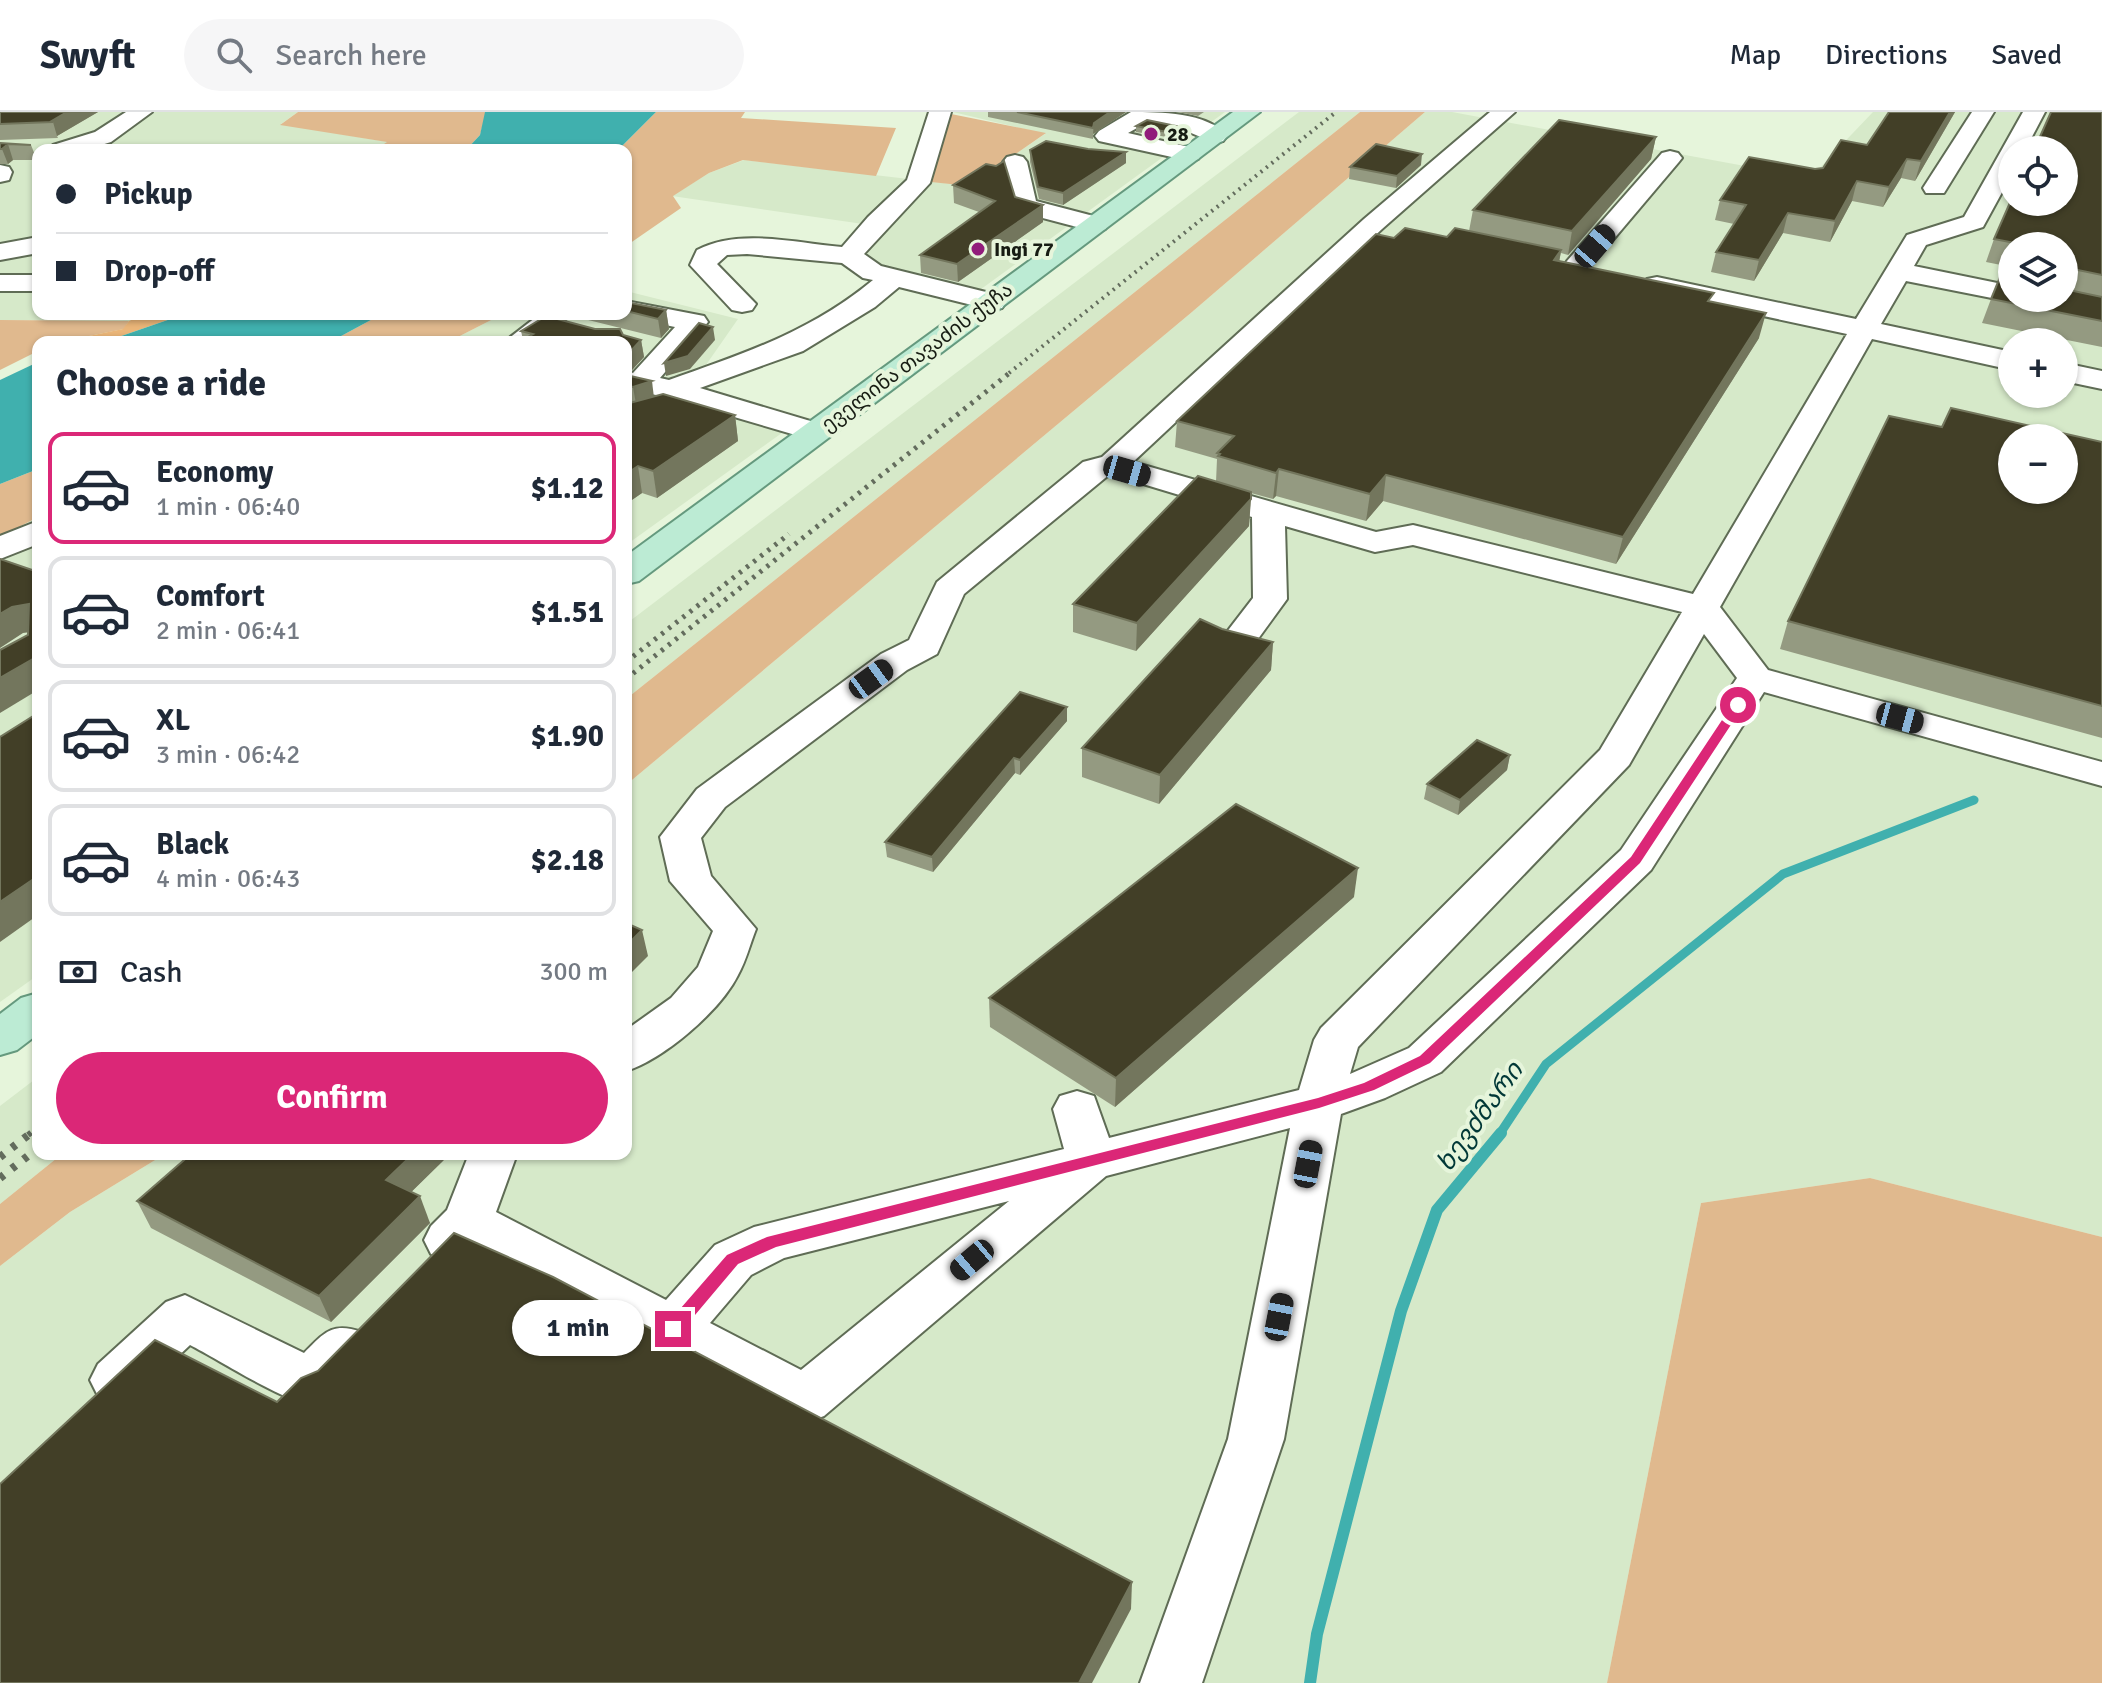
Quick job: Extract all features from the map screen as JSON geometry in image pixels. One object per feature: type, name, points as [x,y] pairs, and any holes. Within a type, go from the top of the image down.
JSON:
[{"type":"main road","name":"ეველინა თავაძის ქუჩა","points":[[632,569],[1248,112]]},
{"type":"main road","points":[[0,1038],[32,1014]]},
{"type":"street","points":[[82,144],[103,137],[141,112]]},
{"type":"street","points":[[849,256],[877,222],[918,183],[940,112]]},
{"type":"street","points":[[632,1050],[687,1009],[717,974],[735,929],[691,881],[680,837],[711,798],[894,662],[924,646],[949,589],[1094,469],[1113,464],[1373,224],[1504,112]]},
{"type":"street","points":[[1935,188],[1983,112]]},
{"type":"street","points":[[2021,136],[2034,112]]},
{"type":"street","points":[[1186,158],[1107,136],[1142,115],[1191,125],[1215,136]]},
{"type":"street","points":[[1086,149],[1186,158]]},
{"type":"street","points":[[1576,267],[1670,158]]},
{"type":"street","points":[[1015,162],[1025,206],[1096,224]]},
{"type":"street","points":[[1171,1683],[1256,1439],[1319,1103],[1337,1040],[1615,757],[1916,240],[1974,222],[1998,178]]},
{"type":"street","points":[[1373,224],[1407,230]]},
{"type":"street","points":[[4,243],[32,245]]},
{"type":"street","points":[[742,304],[703,265],[706,256],[721,248],[747,246],[849,256],[872,272],[992,302]]},
{"type":"street","points":[[1545,261],[1606,274]]},
{"type":"street","points":[[1898,271],[1998,291]]},
{"type":"street","points":[[671,389],[793,345],[865,301],[894,277]]},
{"type":"street","points":[[1637,280],[1998,358]]},
{"type":"street","points":[[0,283],[32,283]]},
{"type":"street","points":[[632,310],[694,322],[669,351],[633,382]]},
{"type":"street","points":[[531,336],[562,321]]},
{"type":"street","points":[[639,344],[669,351]]},
{"type":"street","points":[[2078,375],[2102,380]]},
{"type":"street","points":[[633,382],[671,389],[810,436]]},
{"type":"street","points":[[652,413],[674,404],[810,436]]},
{"type":"street","points":[[1113,464],[1127,471],[1375,542],[1413,535],[1702,607],[1755,678],[2102,774]]},
{"type":"street","points":[[1234,646],[1270,599],[1268,511]]},
{"type":"street","points":[[0,549],[32,534]]},
{"type":"street","points":[[673,1329],[733,1260],[772,1241],[1319,1103],[1369,1086],[1425,1060],[1617,879],[1643,849],[1755,678]]},
{"type":"street","points":[[1077,1109],[1091,1161]]},
{"type":"street","points":[[415,1275],[468,1221],[491,1160]]},
{"type":"street","points":[[468,1221],[805,1399],[1091,1161]]},
{"type":"street","points":[[81,1413],[185,1317],[310,1382],[373,1318]]},
{"type":"shaded area","points":[[0,112],[298,112],[281,124],[388,142],[32,144],[32,320],[131,320],[129,321],[0,320]]},
{"type":"shaded area","points":[[298,112],[486,113],[480,135],[472,144],[384,144],[387,142],[280,125]]},
{"type":"shaded area","points":[[656,112],[745,112],[741,118],[896,128],[876,176],[743,160],[709,173],[673,196],[681,208],[632,242],[632,144],[624,144]]},
{"type":"shaded area","points":[[953,112],[1225,112],[966,300],[864,273],[863,224],[672,196],[709,173],[744,160],[969,186],[1045,134]]},
{"type":"shaded area","points":[[1299,112],[1360,112],[632,694],[632,619]]},
{"type":"shaded area","points":[[1360,112],[1425,112],[1192,312],[632,780],[632,694]]},
{"type":"shaded area","points":[[1425,112],[1452,112],[1810,178],[1873,112],[2102,112],[2102,1237],[1870,1178],[1701,1203],[1607,1683],[0,1683],[0,1266],[70,1212],[155,1160],[632,1160],[632,780],[1192,312]]},
{"type":"shaded area","points":[[951,114],[1046,133],[969,186],[931,182]]},
{"type":"shaded area","points":[[632,292],[738,319],[692,385],[800,420],[632,541],[632,336],[460,336],[491,320],[632,320]]},
{"type":"shaded area","points":[[0,320],[129,321],[124,329],[89,336],[32,336],[32,354],[0,370]]},
{"type":"shaded area","points":[[168,320],[121,336],[89,336],[123,329],[129,321]]},
{"type":"shaded area","points":[[371,320],[491,320],[460,336],[341,336]]},
{"type":"shaded area","points":[[32,471],[32,520],[0,537],[0,484]]},
{"type":"shaded area","points":[[32,520],[32,979],[0,1002],[0,537]]},
{"type":"shaded area","points":[[32,1082],[32,1160],[55,1160],[0,1204],[0,1106]]},
{"type":"shaded area","points":[[55,1160],[155,1160],[70,1212],[0,1266],[0,1204]]},
{"type":"shaded area","points":[[1870,1178],[2102,1237],[2102,1683],[1607,1683],[1701,1203]]},
{"type":"water","points":[[485,112],[656,112],[624,144],[472,144],[480,135]]},
{"type":"water","points":[[168,320],[371,320],[341,336],[121,336]]},
{"type":"water","points":[[32,365],[32,471],[0,484],[0,380]]},
{"type":"building","points":[[0,112],[67,112],[50,122],[53,122],[0,124]]},
{"type":"building","points":[[1017,112],[1110,112],[1094,123],[1093,128]]},
{"type":"building","points":[[1889,112],[1950,112],[1921,161],[1907,159],[1889,187],[1857,181],[1835,221],[1788,213],[1759,260],[1716,252],[1746,205],[1720,200],[1749,157],[1823,168],[1841,140],[1867,145]]},
{"type":"building","points":[[2051,112],[2102,112],[2102,275],[2078,270],[2078,232],[1998,232],[1998,240],[1994,239],[2004,216],[2078,216],[2078,136],[2040,136]]},
{"type":"building","points":[[1147,120],[1176,126],[1167,132],[1136,126]]},
{"type":"building","points":[[1559,120],[1656,137],[1572,231],[1473,210]]},
{"type":"building","points":[[1046,141],[1126,152],[1063,193],[1038,187],[1030,150]]},
{"type":"building","points":[[1376,144],[1422,154],[1397,176],[1350,167]]},
{"type":"building","points":[[1004,161],[1015,197],[1043,205],[957,264],[920,255],[995,201],[953,185],[986,164],[996,166]]},
{"type":"building","points":[[1405,228],[1447,237],[1455,228],[1561,250],[1554,260],[1714,293],[1708,301],[1766,313],[1623,537],[1386,475],[1370,494],[1279,469],[1276,473],[1218,456],[1220,454],[1217,453],[1234,436],[1177,421],[1376,234],[1394,238]]},
{"type":"building","points":[[1998,282],[1998,300],[1991,299]]},
{"type":"building","points":[[2078,292],[2102,297],[2102,321],[2057,312],[2078,312]]},
{"type":"building","points":[[632,303],[666,310],[658,319],[632,312]]},
{"type":"building","points":[[539,320],[561,320],[595,329],[620,329],[627,336],[530,336],[533,334],[521,331]]},
{"type":"building","points":[[699,323],[713,327],[688,356],[664,363]]},
{"type":"building","points":[[632,338],[641,340],[632,350]]},
{"type":"building","points":[[632,376],[652,381],[633,387]]},
{"type":"building","points":[[663,394],[735,415],[653,471],[638,466],[632,470],[632,402]]},
{"type":"building","points":[[1951,408],[2022,424],[1998,424],[1998,504],[2078,504],[2078,437],[2102,442],[2102,706],[1788,621],[1889,416],[1942,427]]},
{"type":"building","points":[[1198,476],[1251,492],[1251,499],[1137,623],[1073,604]]},
{"type":"building","points":[[0,559],[32,570],[32,659],[0,678],[0,650],[28,635],[29,604],[12,607],[0,614]]},
{"type":"building","points":[[1200,619],[1222,629],[1273,642],[1160,775],[1082,748]]},
{"type":"building","points":[[1020,692],[1067,707],[1020,760],[1014,758],[932,857],[885,842]]},
{"type":"building","points":[[32,717],[32,880],[0,902],[0,737]]},
{"type":"building","points":[[1477,740],[1510,755],[1460,800],[1427,784]]},
{"type":"building","points":[[1236,804],[1358,868],[1116,1078],[989,998]]},
{"type":"building","points":[[632,926],[642,930],[632,940]]},
{"type":"building","points":[[184,1160],[407,1160],[386,1180],[420,1196],[319,1296],[137,1201]]},
{"type":"building","points":[[454,1233],[553,1277],[1132,1582],[1079,1683],[0,1683],[0,1484],[155,1340],[277,1402],[301,1378],[318,1371]]},
{"type":"waterway","name":"ხევძმარი","points":[[1499,1135],[1546,1064],[1783,874],[1974,800]]},
{"type":"waterway","name":"ხევძმარი","points":[[1310,1683],[1317,1634],[1401,1311],[1437,1210],[1501,1133]]},
{"type":"railway","points":[[1009,373],[1336,112]]},
{"type":"railway","points":[[632,674],[1012,371]]},
{"type":"railway","points":[[632,657],[789,534]]},
{"type":"railway","points":[[28,1135],[32,1132]]},
{"type":"railway","points":[[0,1157],[31,1133]]},
{"type":"railway","points":[[0,1178],[32,1153]]},
{"type":"place","name":"28","points":[[1151,134]]},
{"type":"place","name":"Ingi 77","points":[[978,249]]},
{"type":"route","points":[[673,1329],[733,1260],[772,1241],[1319,1103],[1369,1086],[1425,1060],[1636,860],[1738,705]]}]
